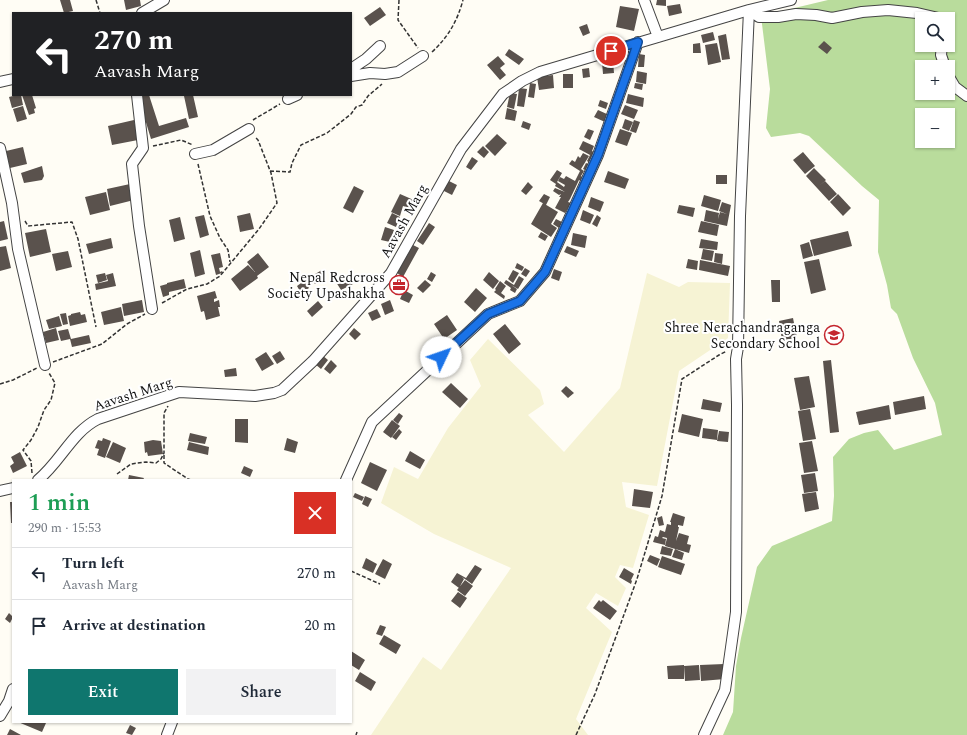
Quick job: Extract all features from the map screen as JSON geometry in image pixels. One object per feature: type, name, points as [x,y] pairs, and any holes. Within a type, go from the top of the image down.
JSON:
[{"type":"street","points":[[144,12],[164,0]]},
{"type":"street","points":[[644,0],[658,37]]},
{"type":"street","name":"Aavash Marg","points":[[35,477],[57,461],[79,432],[89,423],[98,419],[179,392],[255,396],[282,390],[313,361],[391,273],[462,149],[503,94],[522,81],[540,72],[638,42],[749,10],[791,0]]},
{"type":"street","points":[[749,10],[759,17],[778,17],[796,14],[816,15],[832,18],[862,12],[888,10],[915,13]]},
{"type":"street","points":[[704,735],[725,690],[736,612],[736,359],[738,348],[740,216],[749,10]]},
{"type":"street","points":[[346,479],[372,422],[488,314],[520,301],[545,272],[598,155],[638,42]]},
{"type":"street","points":[[352,68],[366,59],[380,46]]},
{"type":"street","points":[[352,76],[370,73],[385,74],[398,72],[423,56]]},
{"type":"street","points":[[0,82],[12,79]]},
{"type":"street","points":[[955,87],[967,96]]},
{"type":"street","points":[[137,96],[143,148],[132,164],[139,226],[152,309]]},
{"type":"street","points":[[195,154],[213,150],[249,129]]},
{"type":"street","points":[[0,148],[12,203],[18,249],[44,365]]},
{"type":"street","points":[[0,491],[12,488]]},
{"type":"street","points":[[0,716],[9,701],[12,692]]},
{"type":"street","points":[[167,735],[172,723]]},
{"type":"path","points":[[96,0],[100,12]]},
{"type":"path","points":[[399,0],[398,20],[424,58],[442,42],[458,17],[463,0]]},
{"type":"path","points":[[270,171],[290,172],[292,163],[301,145],[327,133],[351,114],[356,107],[362,105],[368,96],[386,82]]},
{"type":"path","points":[[0,384],[13,380],[44,365],[102,344],[127,324],[152,309],[187,289],[207,284],[220,276],[259,229],[277,203],[270,171],[258,140],[245,125],[293,97]]},
{"type":"path","points":[[143,148],[181,140],[193,144],[210,216],[220,238],[228,250],[231,263]]},
{"type":"path","points":[[24,220],[28,226],[72,222],[78,239],[96,327]]},
{"type":"path","points":[[576,735],[595,694],[614,643],[637,579],[660,504],[682,379],[719,355],[738,348]]},
{"type":"path","points":[[35,477],[31,461],[23,450],[38,428],[44,410],[51,400],[55,383],[44,365]]},
{"type":"path","points":[[169,405],[164,413],[164,463],[188,479]]},
{"type":"path","points":[[117,474],[131,464],[156,462],[161,459],[164,453]]},
{"type":"path","points":[[352,571],[380,584]]},
{"type":"shaded area","points":[[647,273],[679,287],[688,282],[730,283],[728,338],[679,371],[657,486],[622,482],[626,507],[649,515],[633,568],[620,565],[615,577],[626,588],[618,606],[596,593],[586,608],[612,632],[576,719],[588,735],[371,735],[423,657],[441,670],[511,568],[434,534],[381,503],[394,467],[418,479],[448,428],[481,386],[470,360],[488,339],[540,390],[544,404],[528,415],[564,452],[620,388]]},
{"type":"green space","points":[[828,0],[967,0],[967,735],[723,735],[733,712],[736,666],[757,567],[772,546],[832,521],[834,496],[833,457],[849,439],[864,433],[878,430],[894,450],[942,435],[935,403],[913,358],[897,314],[891,308],[887,285],[878,252],[879,200],[809,136],[800,133],[771,137],[766,128],[770,89],[761,16]]},
{"type":"building","points":[[60,0],[70,0],[73,11],[64,12]]},
{"type":"building","points":[[124,0],[140,0],[141,6],[126,10]]},
{"type":"building","points":[[657,0],[666,0],[666,6],[656,5]]},
{"type":"building","points":[[680,4],[682,13],[669,16],[667,6]]},
{"type":"building","points":[[620,6],[639,9],[634,31],[616,27]]},
{"type":"building","points":[[380,7],[386,15],[370,26],[364,18]]},
{"type":"building","points":[[587,24],[590,33],[583,36],[579,27]]},
{"type":"building","points":[[713,32],[715,40],[703,43],[701,35]]},
{"type":"building","points":[[726,34],[730,59],[722,60],[718,36]]},
{"type":"building","points":[[824,41],[832,48],[827,54],[818,47]]},
{"type":"building","points":[[700,43],[701,53],[693,53],[693,44]]},
{"type":"building","points":[[717,43],[721,62],[708,65],[705,45]]},
{"type":"building","points":[[509,49],[524,59],[519,65],[505,55]]},
{"type":"building","points":[[639,54],[645,55],[644,67],[638,67]]},
{"type":"building","points":[[498,56],[505,64],[500,68],[506,75],[500,80],[487,65]]},
{"type":"building","points":[[613,61],[614,73],[603,74],[602,62]]},
{"type":"building","points":[[589,68],[590,77],[583,78],[582,69]]},
{"type":"building","points":[[637,71],[647,73],[646,84],[636,82]]},
{"type":"building","points":[[563,74],[573,74],[573,88],[563,88]]},
{"type":"building","points":[[553,75],[554,88],[539,90],[537,77]]},
{"type":"building","points":[[530,83],[536,84],[534,98],[528,97]]},
{"type":"building","points":[[635,83],[643,84],[642,90],[634,88]]},
{"type":"building","points":[[519,88],[527,89],[524,107],[517,106]]},
{"type":"building","points":[[510,93],[517,94],[514,109],[507,107]]},
{"type":"building","points":[[628,94],[644,98],[643,107],[626,103]]},
{"type":"building","points":[[21,96],[23,105],[12,108],[9,97]]},
{"type":"building","points":[[22,96],[32,96],[36,108],[34,109],[35,113],[29,115]]},
{"type":"building","points":[[138,96],[149,96],[159,126],[186,118],[189,127],[151,139]]},
{"type":"building","points":[[184,96],[193,96],[198,117],[189,119]]},
{"type":"building","points":[[600,100],[608,103],[606,109],[598,106]]},
{"type":"building","points":[[625,105],[638,110],[634,119],[621,114]]},
{"type":"building","points":[[23,106],[27,119],[17,122],[13,109]]},
{"type":"building","points":[[507,108],[517,111],[515,121],[505,119]]},
{"type":"building","points":[[598,110],[609,115],[605,122],[594,117]]},
{"type":"building","points":[[625,119],[633,122],[629,131],[622,128]]},
{"type":"building","points":[[134,120],[138,140],[112,145],[108,126]]},
{"type":"building","points":[[634,120],[640,122],[636,133],[630,131]]},
{"type":"building","points":[[523,121],[531,124],[529,130],[521,127]]},
{"type":"building","points":[[588,129],[594,131],[590,140],[584,137]]},
{"type":"building","points":[[620,129],[632,133],[627,146],[615,142]]},
{"type":"building","points":[[497,134],[507,143],[495,156],[485,146]]},
{"type":"building","points":[[583,141],[594,146],[592,151],[597,154],[591,164],[587,161],[590,155],[579,149]]},
{"type":"building","points":[[483,146],[489,152],[484,158],[477,152]]},
{"type":"building","points":[[23,147],[27,164],[10,168],[6,151]]},
{"type":"building","points":[[803,152],[815,166],[805,174],[793,160]]},
{"type":"building","points":[[583,153],[589,156],[581,169],[584,171],[581,176],[582,177],[585,170],[583,169],[586,163],[593,166],[584,183],[579,180],[568,202],[571,203],[565,213],[555,208],[561,194],[559,195],[553,191],[555,188],[565,192],[555,186],[557,182],[564,187],[565,185],[558,181],[560,177],[564,179],[566,176],[575,181],[580,171],[569,164],[572,160],[575,162],[578,156],[580,158]]},
{"type":"building","points":[[472,157],[478,161],[471,170],[466,167]]},
{"type":"building","points":[[42,166],[44,176],[42,180],[24,183],[21,173]]},
{"type":"building","points":[[814,168],[826,180],[819,186],[825,181],[837,194],[829,201],[806,176]]},
{"type":"building","points":[[557,170],[562,173],[556,184],[550,180]]},
{"type":"building","points":[[608,171],[629,179],[625,189],[604,182]]},
{"type":"building","points":[[716,175],[727,175],[727,184],[716,184]]},
{"type":"building","points":[[447,180],[457,185],[452,195],[442,190]]},
{"type":"building","points":[[528,182],[533,187],[526,195],[521,191]]},
{"type":"building","points":[[130,184],[134,200],[110,206],[107,189]]},
{"type":"building","points":[[354,186],[364,191],[353,213],[343,208]]},
{"type":"building","points":[[106,192],[110,210],[90,215],[85,197]]},
{"type":"building","points":[[400,194],[416,201],[412,209],[403,206],[400,216],[391,212]]},
{"type":"building","points":[[544,194],[550,197],[546,205],[539,201]]},
{"type":"building","points":[[838,194],[851,208],[843,216],[830,202]]},
{"type":"building","points":[[704,195],[721,200],[718,211],[701,206]]},
{"type":"building","points":[[591,197],[604,202],[600,212],[588,207]]},
{"type":"building","points":[[722,202],[731,205],[727,226],[704,221],[706,210],[719,213],[718,219],[720,212],[727,214],[719,211]]},
{"type":"building","points":[[543,203],[558,212],[551,224],[557,228],[551,237],[531,224]]},
{"type":"building","points":[[679,205],[695,208],[693,217],[677,213]]},
{"type":"building","points":[[583,210],[594,215],[590,224],[580,220]]},
{"type":"building","points":[[250,213],[254,229],[240,232],[237,216]]},
{"type":"building","points":[[392,213],[400,217],[396,227],[387,223]]},
{"type":"building","points":[[204,215],[209,235],[200,238],[195,217]]},
{"type":"building","points":[[597,215],[601,218],[597,227],[592,224]]},
{"type":"building","points":[[180,217],[185,239],[174,242],[169,220]]},
{"type":"building","points":[[556,219],[566,224],[562,230],[553,224]]},
{"type":"building","points":[[4,221],[8,239],[0,241],[0,222]]},
{"type":"building","points":[[701,221],[719,225],[717,236],[698,232]]},
{"type":"building","points":[[429,223],[435,227],[423,245],[417,241]]},
{"type":"building","points":[[385,227],[394,230],[390,242],[381,240]]},
{"type":"building","points":[[46,229],[51,252],[30,257],[25,233]]},
{"type":"building","points":[[848,231],[852,246],[814,256],[810,240]]},
{"type":"building","points":[[541,232],[548,236],[545,241],[538,237]]},
{"type":"building","points":[[573,233],[587,236],[585,248],[571,245]]},
{"type":"building","points":[[111,238],[113,248],[89,254],[86,244]]},
{"type":"building","points":[[701,239],[718,242],[717,250],[699,248]]},
{"type":"building","points":[[809,242],[813,256],[803,259],[800,245]]},
{"type":"building","points":[[413,245],[419,248],[403,277],[397,273]]},
{"type":"building","points":[[6,246],[11,268],[0,271],[0,247]]},
{"type":"building","points":[[567,246],[579,251],[576,257],[564,252]]},
{"type":"building","points":[[703,249],[714,251],[712,261],[701,259]]},
{"type":"building","points":[[200,250],[205,274],[195,277],[190,253]]},
{"type":"building","points":[[68,251],[72,267],[56,271],[52,254]]},
{"type":"building","points":[[220,253],[223,267],[219,268],[220,272],[222,271],[222,273],[216,275],[211,255]]},
{"type":"building","points":[[258,253],[269,267],[257,276],[258,278],[240,291],[231,279],[248,265],[255,272],[247,262]]},
{"type":"building","points":[[715,253],[723,254],[722,264],[714,262]]},
{"type":"building","points":[[688,259],[698,261],[697,270],[686,268]]},
{"type":"building","points":[[819,259],[826,290],[811,294],[804,262]]},
{"type":"building","points":[[700,260],[730,266],[728,276],[699,270]]},
{"type":"building","points":[[517,263],[524,267],[522,271],[515,268]]},
{"type":"building","points":[[525,268],[530,271],[526,277],[521,274]]},
{"type":"building","points":[[554,269],[562,272],[559,281],[551,278]]},
{"type":"building","points":[[322,270],[326,277],[315,284],[310,277]]},
{"type":"building","points":[[513,270],[519,273],[513,283],[508,279]]},
{"type":"building","points":[[431,272],[436,275],[432,282],[427,279]]},
{"type":"building","points":[[489,272],[499,281],[493,289],[483,280]]},
{"type":"building","points":[[105,273],[107,280],[98,283],[96,275]]},
{"type":"building","points":[[113,273],[116,286],[96,290],[95,284],[108,281],[106,275]]},
{"type":"building","points":[[348,275],[353,284],[341,290],[336,282]]},
{"type":"building","points":[[519,276],[524,279],[518,289],[511,285],[517,289],[515,293],[504,283],[506,280],[514,285]]},
{"type":"building","points":[[184,279],[186,288],[169,292],[169,295],[163,297],[160,286]]},
{"type":"building","points":[[425,280],[431,285],[423,293],[417,288]]},
{"type":"building","points":[[771,280],[780,280],[780,302],[772,302]]},
{"type":"building","points":[[304,281],[309,288],[301,293],[297,286]]},
{"type":"building","points":[[500,281],[506,286],[501,293],[505,296],[504,299],[494,292]]},
{"type":"building","points":[[476,288],[487,298],[475,312],[464,302]]},
{"type":"building","points":[[404,290],[413,295],[409,303],[400,299]]},
{"type":"building","points":[[215,291],[217,298],[214,299],[214,302],[219,300],[220,307],[218,307],[220,316],[206,320],[204,311],[201,312],[197,296]]},
{"type":"building","points":[[142,300],[144,312],[124,316],[122,304]]},
{"type":"building","points":[[390,300],[394,311],[385,315],[381,304]]},
{"type":"building","points":[[318,301],[323,307],[312,317],[307,311]]},
{"type":"building","points":[[121,307],[124,321],[104,325],[101,312]]},
{"type":"building","points":[[377,309],[381,317],[372,321],[368,313]]},
{"type":"building","points":[[80,312],[81,315],[85,314],[87,322],[70,326],[68,316]]},
{"type":"building","points":[[66,313],[68,324],[63,325],[60,314]]},
{"type":"building","points":[[447,315],[457,330],[444,339],[434,324]]},
{"type":"building","points":[[59,316],[62,326],[49,329],[46,320]]},
{"type":"building","points":[[793,318],[797,338],[782,340],[779,321]]},
{"type":"building","points":[[505,324],[521,344],[509,354],[493,334]]},
{"type":"building","points":[[56,328],[59,340],[46,343],[43,332]]},
{"type":"building","points":[[354,328],[361,334],[355,340],[349,334]]},
{"type":"building","points":[[68,329],[71,339],[89,335],[91,343],[72,347],[70,339],[61,341],[58,331]]},
{"type":"building","points":[[441,342],[444,351],[435,354],[432,345]]},
{"type":"building","points":[[280,351],[285,359],[277,364],[272,356]]},
{"type":"building","points":[[266,352],[274,364],[262,371],[255,359]]},
{"type":"building","points":[[322,355],[328,360],[321,369],[315,364]]},
{"type":"building","points":[[331,360],[337,366],[330,374],[324,369]]},
{"type":"building","points":[[831,360],[839,432],[830,433],[823,361]]},
{"type":"building","points":[[451,364],[456,370],[448,376],[443,370]]},
{"type":"building","points":[[236,368],[237,376],[225,377],[224,370]]},
{"type":"building","points":[[809,376],[815,407],[800,410],[794,378]]},
{"type":"building","points":[[451,383],[468,399],[460,408],[442,392]]},
{"type":"building","points":[[566,386],[574,393],[568,398],[561,391]]},
{"type":"building","points":[[924,396],[926,409],[895,415],[893,402]]},
{"type":"building","points":[[703,399],[722,403],[720,412],[701,409]]},
{"type":"building","points":[[889,405],[891,419],[859,425],[856,412]]},
{"type":"building","points":[[810,409],[816,439],[803,441],[798,411]]},
{"type":"building","points":[[399,413],[403,416],[398,424],[393,420]]},
{"type":"building","points":[[682,414],[703,419],[699,437],[678,432]]},
{"type":"building","points":[[235,419],[248,419],[248,443],[235,442]]},
{"type":"building","points":[[392,420],[400,426],[391,438],[383,432]]},
{"type":"building","points":[[703,428],[718,430],[717,440],[702,438]]},
{"type":"building","points":[[399,429],[402,432],[396,440],[392,437]]},
{"type":"building","points":[[719,431],[729,432],[728,442],[717,441]]},
{"type":"building","points":[[190,433],[207,437],[205,444],[188,441]]},
{"type":"building","points":[[103,438],[111,441],[105,458],[97,455],[99,449],[95,448],[98,440],[102,441]]},
{"type":"building","points":[[287,438],[298,442],[295,453],[284,450]]},
{"type":"building","points":[[153,440],[161,441],[163,454],[148,456],[147,452],[145,453],[144,442]]},
{"type":"building","points":[[812,441],[818,471],[804,473],[799,443]]},
{"type":"building","points":[[113,442],[126,448],[120,463],[106,457]]},
{"type":"building","points":[[189,442],[209,447],[208,455],[187,450]]},
{"type":"building","points":[[410,451],[425,460],[420,469],[405,461]]},
{"type":"building","points":[[20,452],[27,466],[13,473],[10,466],[14,463],[11,457]]},
{"type":"building","points":[[370,462],[387,470],[377,491],[361,483]]},
{"type":"building","points":[[244,466],[253,470],[250,477],[241,473]]},
{"type":"building","points":[[815,473],[818,491],[804,493],[801,475]]},
{"type":"building","points":[[129,475],[144,478],[144,479],[128,479]]},
{"type":"building","points":[[634,489],[653,492],[650,508],[632,506]]},
{"type":"building","points":[[816,492],[819,509],[805,512],[802,494]]},
{"type":"building","points":[[355,493],[364,497],[362,501],[353,497]]},
{"type":"building","points":[[365,496],[372,499],[368,507],[362,504]]},
{"type":"building","points":[[10,502],[12,502],[12,523]]},
{"type":"building","points":[[673,513],[685,517],[683,526],[678,525],[679,527],[676,541],[679,533],[689,536],[687,544],[691,545],[689,553],[665,546],[667,538],[662,538],[666,539],[665,545],[653,542],[655,536],[658,537],[660,530],[665,532],[667,524],[671,525],[670,522]]},
{"type":"building","points":[[662,516],[664,525],[659,526],[657,518]]},
{"type":"building","points":[[662,546],[673,549],[671,556],[660,554]]},
{"type":"building","points":[[675,549],[684,553],[682,560],[672,557]]},
{"type":"building","points":[[650,555],[660,559],[657,566],[647,561]]},
{"type":"building","points":[[662,556],[685,564],[681,575],[658,567]]},
{"type":"building","points":[[366,558],[377,564],[373,573],[362,568]]},
{"type":"building","points":[[383,559],[392,564],[385,579],[375,574]]},
{"type":"building","points":[[475,565],[482,569],[472,584],[462,577],[464,579],[459,588],[451,582],[457,573],[466,578]]},
{"type":"building","points":[[624,568],[634,574],[631,584],[619,577]]},
{"type":"building","points":[[465,580],[473,586],[465,596],[457,590]]},
{"type":"building","points":[[458,592],[467,598],[460,608],[451,601]]},
{"type":"building","points":[[599,600],[601,602],[603,600],[617,611],[610,620],[593,608]]},
{"type":"building","points":[[9,613],[12,616],[10,623],[5,619]]},
{"type":"building","points":[[380,625],[386,627],[382,636],[376,634]]},
{"type":"building","points":[[384,635],[401,645],[396,654],[379,644]]},
{"type":"building","points":[[352,652],[365,660],[359,670],[352,666]]},
{"type":"building","points":[[724,664],[725,679],[701,681],[700,665]]},
{"type":"building","points":[[684,665],[684,679],[668,679],[667,666]]},
{"type":"building","points":[[699,665],[700,680],[685,681],[684,666]]},
{"type":"building","points":[[360,672],[376,682],[371,691],[355,681]]},
{"type":"building","points":[[20,723],[46,723],[42,732]]},
{"type":"building","points":[[130,725],[136,728],[132,735],[126,733]]},
{"type":"building","points":[[10,729],[21,735],[7,735]]},
{"type":"place","name":"Nepal Redcross Society Upashakha","points":[[399,285]]},
{"type":"place","name":"Shree Nerachandraganga Secondary School","points":[[834,335]]},
{"type":"route","points":[[441,357],[488,314],[520,301],[545,272],[598,155],[638,42],[611,51]]}]
